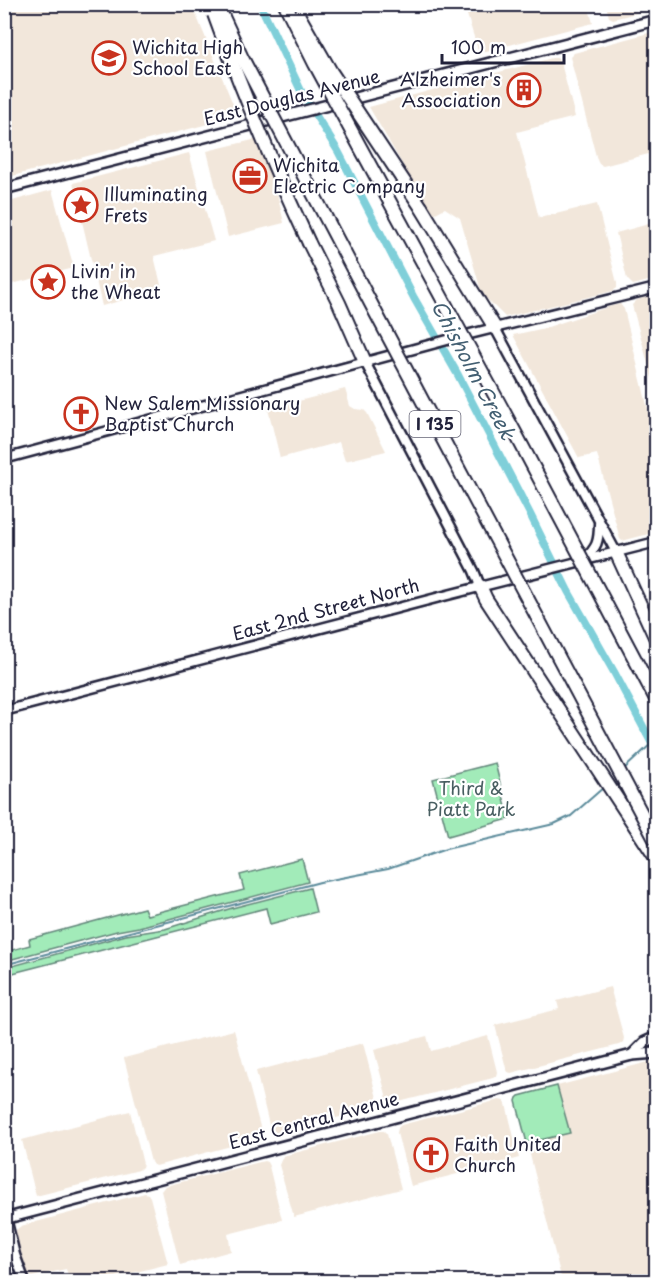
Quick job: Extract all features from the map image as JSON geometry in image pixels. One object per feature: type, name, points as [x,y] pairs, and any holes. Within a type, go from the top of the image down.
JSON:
[{"type":"highway","points":[[211,4],[236,75],[269,156],[365,362]]},
{"type":"highway","name":"I 135","points":[[217,4],[242,58],[388,337],[657,841]]},
{"type":"highway","points":[[285,4],[315,64],[657,699]]},
{"type":"highway","points":[[292,4],[332,72],[421,207],[495,328]]},
{"type":"highway","points":[[616,552],[657,639]]},
{"type":"highway","points":[[480,586],[485,597],[657,858]]},
{"type":"main road","name":"East Douglas Avenue","points":[[4,189],[657,20]]},
{"type":"main road","name":"East Central Avenue","points":[[633,1055],[645,1042],[657,1037]]},
{"type":"main road","name":"East Central Avenue","points":[[5,1216],[633,1055],[657,1053]]},
{"type":"street","points":[[4,459],[466,335],[657,288]]},
{"type":"street","points":[[495,328],[616,552]]},
{"type":"street","points":[[365,362],[480,586]]},
{"type":"street","points":[[584,560],[596,548],[599,520]]},
{"type":"street","name":"East 2nd Street North","points":[[4,711],[657,542]]},
{"type":"street","points":[[5,1216],[15,1255],[25,1281]]},
{"type":"street","points":[[4,1275],[6,1281]]},
{"type":"shaded area","name":"Wichita High School East","points":[[5,4],[192,5],[238,116],[5,178]]},
{"type":"shaded area","points":[[464,5],[588,5],[593,23],[479,53]]},
{"type":"shaded area","points":[[606,5],[656,5],[656,8],[613,19],[609,17]]},
{"type":"shaded area","points":[[656,31],[656,152],[603,166],[597,160],[570,57],[574,53]]},
{"type":"shaded area","points":[[557,58],[561,63],[575,117],[517,132],[539,218],[597,204],[617,288],[613,291],[505,317],[482,294],[460,218],[445,208],[432,215],[369,107]]},
{"type":"shaded area","points":[[257,139],[264,150],[274,180],[284,223],[228,237],[207,151]]},
{"type":"shaded area","points":[[189,153],[214,241],[154,256],[162,289],[102,306],[73,183]]},
{"type":"shaded area","points":[[52,190],[74,268],[12,284],[11,292],[5,294],[5,203]]},
{"type":"shaded area","points":[[656,222],[656,279],[633,285],[627,279],[616,233]]},
{"type":"shaded area","points":[[656,294],[656,393],[632,305],[637,300]]},
{"type":"shaded area","points":[[620,304],[624,309],[656,443],[656,532],[622,541],[597,454],[579,458],[513,335],[545,328]]},
{"type":"shaded area","points":[[345,389],[350,406],[367,413],[386,451],[345,461],[339,442],[280,458],[268,409]]},
{"type":"shaded area","points":[[610,987],[624,1038],[623,1042],[619,1045],[508,1072],[495,1025],[559,1009],[557,1001]]},
{"type":"shaded area","points":[[234,1030],[262,1134],[257,1139],[153,1165],[124,1058]]},
{"type":"shaded area","points":[[427,1036],[431,1051],[488,1036],[496,1076],[391,1104],[388,1102],[374,1050]]},
{"type":"shaded area","points":[[363,1043],[378,1102],[375,1108],[271,1133],[256,1071]]},
{"type":"shaded area","points":[[656,1060],[656,1281],[562,1281],[527,1143],[570,1133],[557,1086]]},
{"type":"shaded area","points":[[499,1100],[506,1104],[519,1158],[411,1186],[397,1133],[401,1125]]},
{"type":"shaded area","points":[[130,1111],[143,1164],[139,1170],[36,1196],[22,1140]]},
{"type":"shaded area","points":[[380,1131],[387,1134],[401,1189],[294,1217],[279,1165],[283,1156]]},
{"type":"shaded area","points":[[264,1161],[269,1166],[282,1220],[228,1234],[231,1251],[180,1265],[161,1191],[165,1186]]},
{"type":"shaded area","points":[[145,1193],[150,1197],[168,1264],[100,1281],[70,1281],[66,1269],[32,1277],[27,1274],[16,1236],[16,1230],[21,1226]]},
{"type":"green space","name":"Third & Piatt Park","points":[[495,763],[509,819],[448,836],[433,779]]},
{"type":"green space","points":[[302,859],[308,882],[5,961],[5,952],[30,945],[29,939],[144,908],[147,915],[244,890],[240,875]]},
{"type":"green space","points":[[310,888],[316,912],[270,924],[266,908],[5,975],[5,968],[126,935],[165,929],[232,908]]},
{"type":"green space","points":[[557,1086],[570,1133],[527,1143],[517,1098]]},
{"type":"waterway","name":"Chisholm Creek","points":[[260,4],[303,95],[338,151],[414,298],[458,375],[568,591],[656,751]]},
{"type":"waterway","points":[[624,769],[652,743]]},
{"type":"waterway","points":[[4,965],[320,882],[388,869],[446,849],[554,824],[571,816],[604,787]]},
{"type":"place","name":"Wichita High School East","points":[[109,58]]},
{"type":"place","name":"Alzheimer's Association","points":[[524,90]]},
{"type":"place","name":"Wichita Electric Company","points":[[250,176]]},
{"type":"place","name":"Illuminating Frets","points":[[81,205]]},
{"type":"place","name":"Livin' in the Wheat","points":[[48,282]]},
{"type":"place","name":"New Salem Missionary Baptist Church","points":[[81,414]]},
{"type":"place","name":"Faith United Church","points":[[431,1155]]}]
